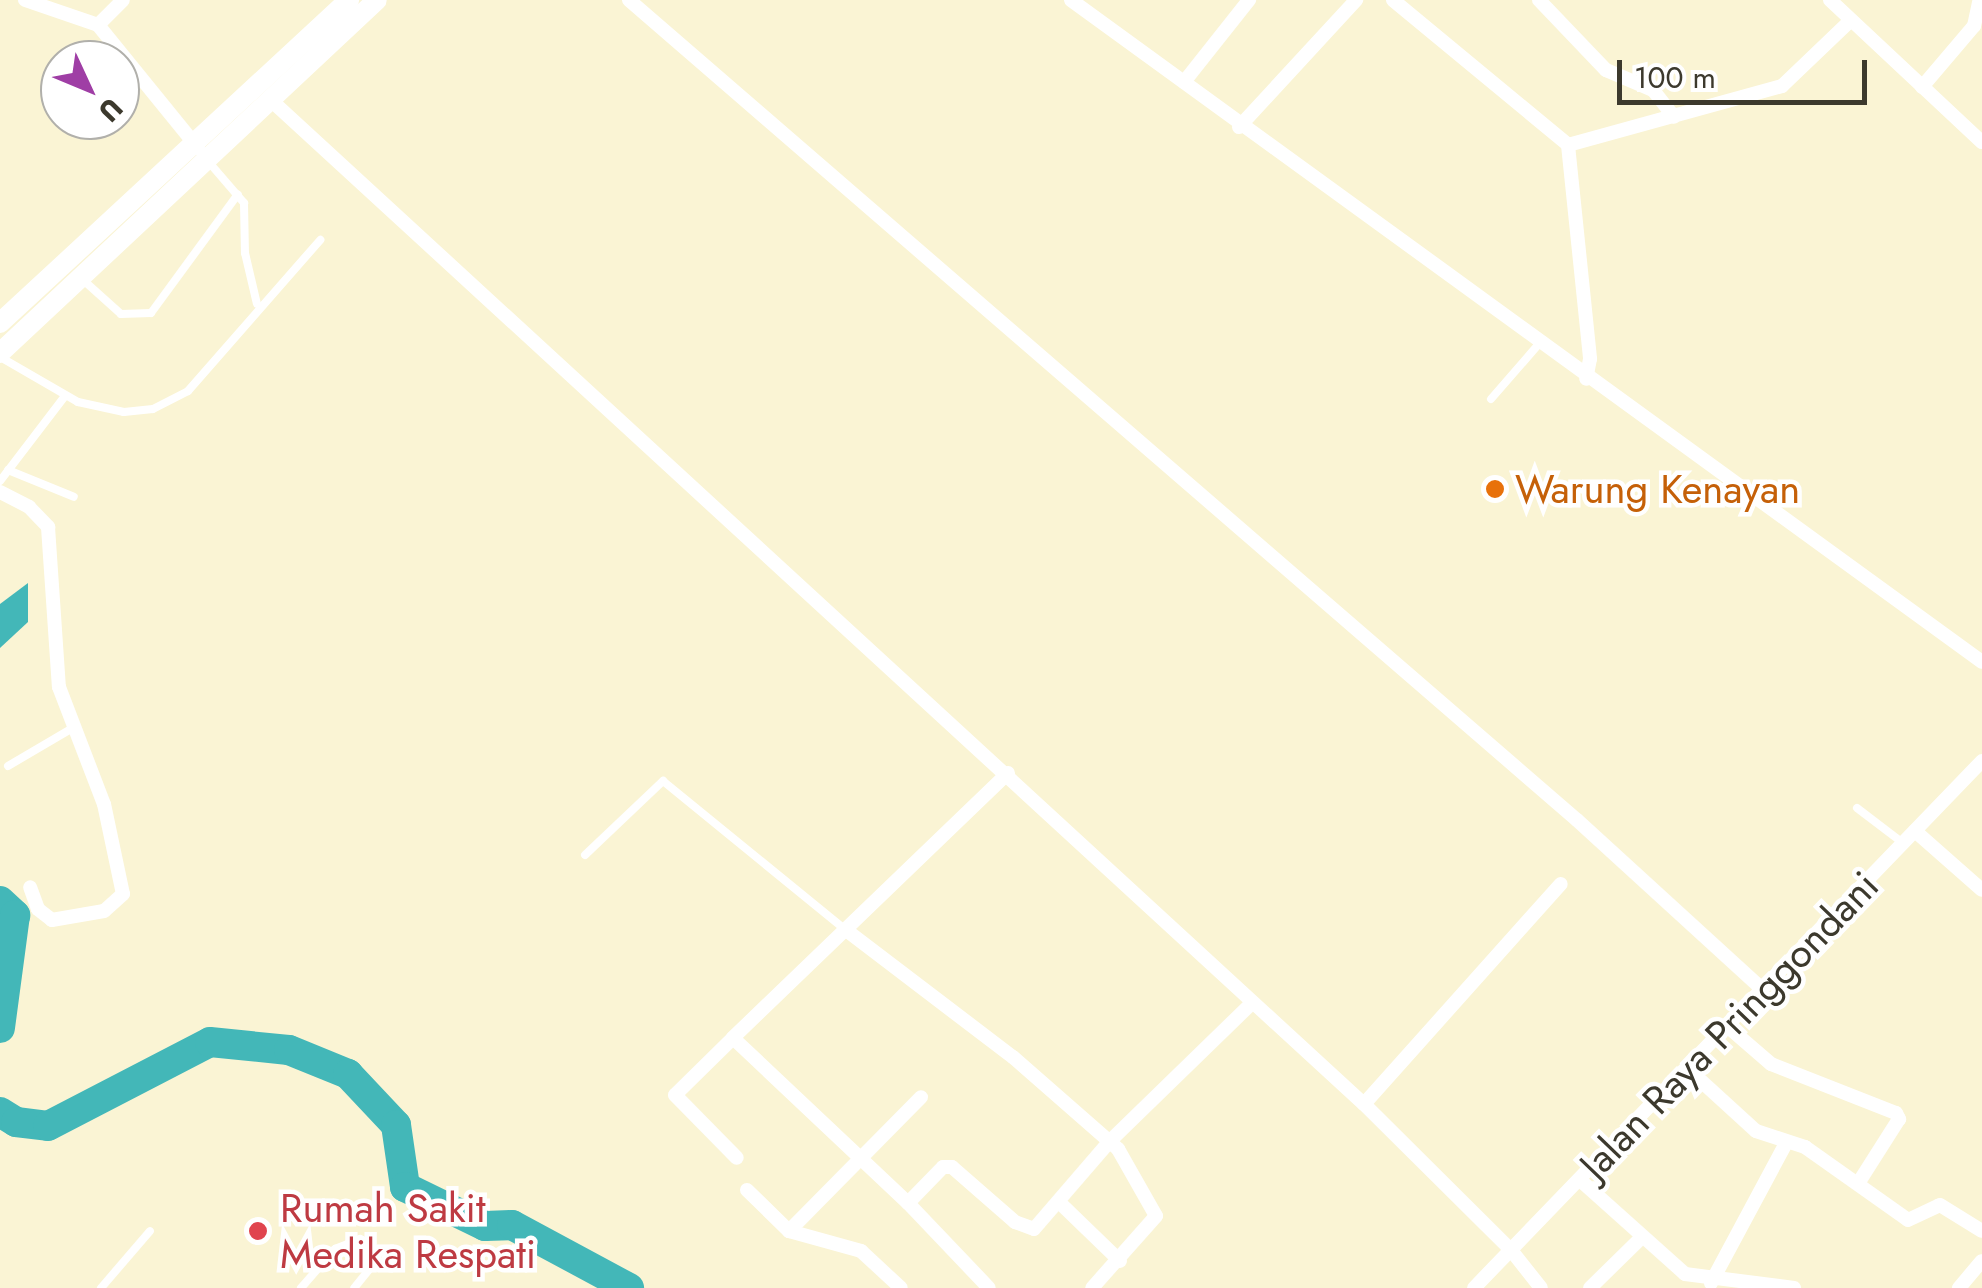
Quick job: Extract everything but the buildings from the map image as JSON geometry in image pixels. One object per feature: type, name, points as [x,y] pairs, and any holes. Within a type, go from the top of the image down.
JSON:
[{"type":"main road","points":[[0,355],[350,0]]},
{"type":"main road","points":[[0,323],[201,152],[273,102],[378,0]]},
{"type":"street","points":[[25,0],[98,25],[201,152]]},
{"type":"street","points":[[98,25],[123,0]]},
{"type":"street","points":[[629,0],[1588,829],[1762,989]]},
{"type":"street","points":[[1071,0],[1184,82],[1238,127],[1982,662]]},
{"type":"street","points":[[1184,82],[1249,0]]},
{"type":"street","points":[[1238,127],[1356,0]]},
{"type":"street","points":[[1393,0],[1568,146],[1590,359],[1586,379]]},
{"type":"street","points":[[1539,0],[1606,70],[1653,90],[1674,117]]},
{"type":"street","points":[[1830,0],[1982,142]]},
{"type":"street","points":[[1922,87],[1974,26],[1979,3]]},
{"type":"street","points":[[1568,146],[1782,86],[1850,21]]},
{"type":"street","points":[[273,102],[1364,1104],[1512,1250],[1541,1288]]},
{"type":"street","points":[[0,492],[29,507],[48,528],[56,670],[71,729],[104,804],[123,894],[104,911],[52,920],[38,909],[30,887]]},
{"type":"street","name":"Jalan Raya Pringgondani","points":[[1474,1288],[1982,761]]},
{"type":"street","points":[[737,1158],[675,1095],[1008,773]]},
{"type":"street","points":[[1915,831],[1982,890]]},
{"type":"street","points":[[1364,1104],[1560,884]]},
{"type":"street","points":[[846,930],[1110,1141],[1156,1216],[1092,1288]]},
{"type":"street","points":[[908,1203],[947,1166],[1025,1228],[1042,1225],[1110,1141],[1252,1003]]},
{"type":"street","points":[[1727,1026],[1781,1069],[1896,1112],[1899,1119],[1859,1182]]},
{"type":"street","points":[[733,1038],[862,1158],[989,1288]]},
{"type":"street","points":[[1688,1068],[1742,1120],[1786,1143],[1805,1147],[1913,1222],[1940,1205],[1982,1231]]},
{"type":"street","points":[[789,1230],[922,1096]]},
{"type":"street","points":[[1711,1284],[1786,1143]]},
{"type":"street","points":[[1580,1180],[1640,1239],[1685,1274],[1711,1284],[1794,1288]]},
{"type":"street","points":[[747,1190],[789,1230],[860,1251],[901,1288]]},
{"type":"street","points":[[1061,1204],[1120,1261]]},
{"type":"street","points":[[1590,1288],[1640,1239]]},
{"type":"street","points":[[1959,1288],[1982,1262]]},
{"type":"lane","points":[[201,152],[238,194],[246,212],[245,253],[257,304]]},
{"type":"lane","points":[[80,277],[121,314],[151,314],[238,194]]},
{"type":"lane","points":[[0,355],[64,396],[124,412],[172,402],[219,357],[257,304],[320,240]]},
{"type":"lane","points":[[1492,399],[1538,345]]},
{"type":"lane","points":[[0,481],[64,396]]},
{"type":"lane","points":[[8,470],[74,498]]},
{"type":"lane","points":[[29,507],[43,486]]},
{"type":"lane","points":[[8,766],[71,729]]},
{"type":"lane","points":[[585,855],[664,782],[846,930]]},
{"type":"lane","points":[[1857,808],[1904,843]]},
{"type":"lane","points":[[100,1288],[150,1231]]},
{"type":"lane","points":[[301,1288],[335,1249],[360,1239],[374,1255],[372,1266],[354,1288]]},
{"type":"water","points":[[28,583],[28,622],[0,648],[0,604]]},
{"type":"waterway","points":[[0,901],[15,915],[0,1028]]},
{"type":"waterway","points":[[0,1112],[16,1122],[48,1126],[210,1042],[289,1050],[348,1074],[396,1125],[405,1187],[485,1226],[512,1225],[629,1288]]},
{"type":"place","name":"Warung Kenayan","points":[[1495,489]]},
{"type":"place","name":"Rumah Sakit Medika Respati","points":[[258,1231]]}]
